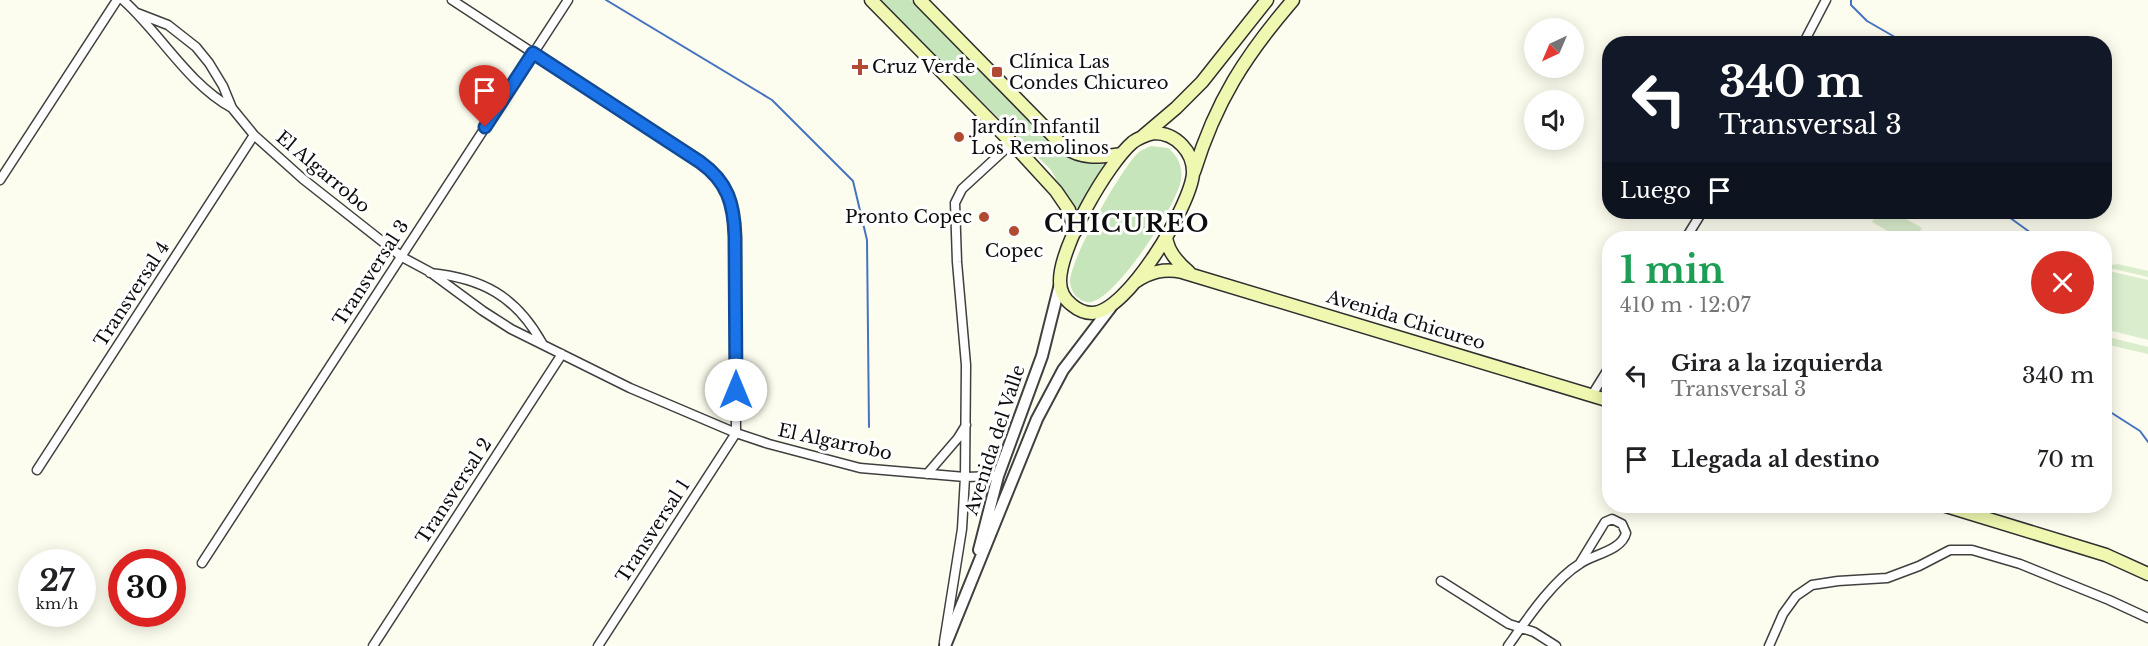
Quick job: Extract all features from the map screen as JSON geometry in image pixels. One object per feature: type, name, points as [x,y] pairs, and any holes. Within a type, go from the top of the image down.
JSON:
[{"type":"main road","points":[[871,0],[1012,143],[1065,202],[1072,217],[1075,232]]},
{"type":"main road","points":[[920,0],[1064,147],[1088,157],[1121,154]]},
{"type":"main road","points":[[1267,0],[1202,82],[1176,108],[1121,154],[1098,188],[1075,232],[1065,257],[1060,283],[1065,298],[1078,309],[1095,313],[1111,307],[1148,266],[1185,200],[1205,137],[1230,84],[1249,53],[1293,0]]},
{"type":"main road","points":[[1142,136],[1159,133],[1178,141],[1186,150],[1191,161],[1192,179]]},
{"type":"main road","name":"Avenida Chicureo","points":[[1166,236],[1168,248],[1192,274]]},
{"type":"main road","name":"Avenida Chicureo","points":[[1134,282],[1161,270],[1176,270],[1602,398]]},
{"type":"main road","points":[[1969,513],[2106,555],[2148,574]]},
{"type":"street","points":[[0,180],[117,0]]},
{"type":"street","points":[[123,0],[202,87],[214,98],[232,108]]},
{"type":"street","points":[[452,0],[700,162],[712,172],[727,192],[732,207],[735,237],[736,434]]},
{"type":"street","name":"Transversal 3","points":[[202,563],[568,0]]},
{"type":"street","points":[[1807,36],[1826,0]]},
{"type":"street","points":[[137,13],[168,25],[196,47],[223,86],[232,108]]},
{"type":"street","name":"El Algarrobo","points":[[232,108],[254,135],[332,203],[402,256],[430,272],[511,329],[630,388],[736,434],[860,468],[965,477],[998,476]]},
{"type":"street","name":"Transversal 4","points":[[37,470],[254,135]]},
{"type":"street","points":[[944,646],[962,529],[965,477],[966,365],[957,262],[955,203],[962,189],[1012,143]]},
{"type":"street","points":[[430,272],[455,275],[499,293],[519,310],[542,343]]},
{"type":"street","name":"Avenida del Valle","points":[[962,608],[998,476],[1042,356],[1060,283]]},
{"type":"street","name":"Avenida del Valle","points":[[944,646],[962,608],[1037,419],[1068,363],[1111,307]]},
{"type":"street","name":"Transversal 2","points":[[373,646],[562,354]]},
{"type":"street","points":[[1592,395],[1602,379]]},
{"type":"street","points":[[927,474],[958,438],[966,425]]},
{"type":"street","name":"Transversal 1","points":[[598,646],[736,434]]},
{"type":"street","points":[[1508,646],[1545,597],[1580,563],[1605,522],[1612,519],[1623,524],[1626,533],[1622,543],[1580,563]]},
{"type":"street","points":[[1769,646],[1783,614],[1796,596],[1812,585],[1887,578],[1919,566],[1950,550],[1972,550],[2020,564],[2148,618]]},
{"type":"street","points":[[1441,581],[1509,624],[1534,632],[1556,646]]},
{"type":"green space","points":[[880,0],[911,0],[1056,149],[1079,161],[1105,164],[1076,215],[1051,170]]},
{"type":"green space","points":[[1151,146],[1168,148],[1177,158],[1181,180],[1177,193],[1145,248],[1117,283],[1105,295],[1094,301],[1083,301],[1074,294],[1070,283],[1079,253],[1098,214],[1131,161],[1139,152]]},
{"type":"green space","points":[[1874,219],[1906,219],[1922,228],[1920,231],[1888,231],[1872,222]]},
{"type":"green space","points":[[2118,264],[2148,271],[2148,277],[2112,270],[2112,265]]},
{"type":"green space","points":[[2112,272],[2148,280],[2148,340],[2112,331]]},
{"type":"green space","points":[[2112,338],[2148,347],[2148,354],[2112,346]]},
{"type":"waterway","points":[[606,0],[772,100],[853,181],[867,240],[869,427]]},
{"type":"waterway","points":[[1851,0],[1851,5],[1867,21],[1893,36]]},
{"type":"waterway","points":[[2012,219],[2028,231]]},
{"type":"waterway","points":[[2112,413],[2140,431],[2148,442]]},
{"type":"place","name":"Cruz Verde","points":[[860,67]]},
{"type":"place","name":"Clínica Las Condes Chicureo","points":[[997,72]]},
{"type":"place","name":"Jardín Infantil Los Remolinos","points":[[959,137]]},
{"type":"place","name":"Pronto Copec","points":[[984,217]]},
{"type":"place","name":"Copec","points":[[1014,231]]},
{"type":"district","name":"CHICUREO","points":[[1127,224]]},
{"type":"route","points":[[485,127],[533,53],[712,172],[727,192],[734,215],[736,390]]}]
